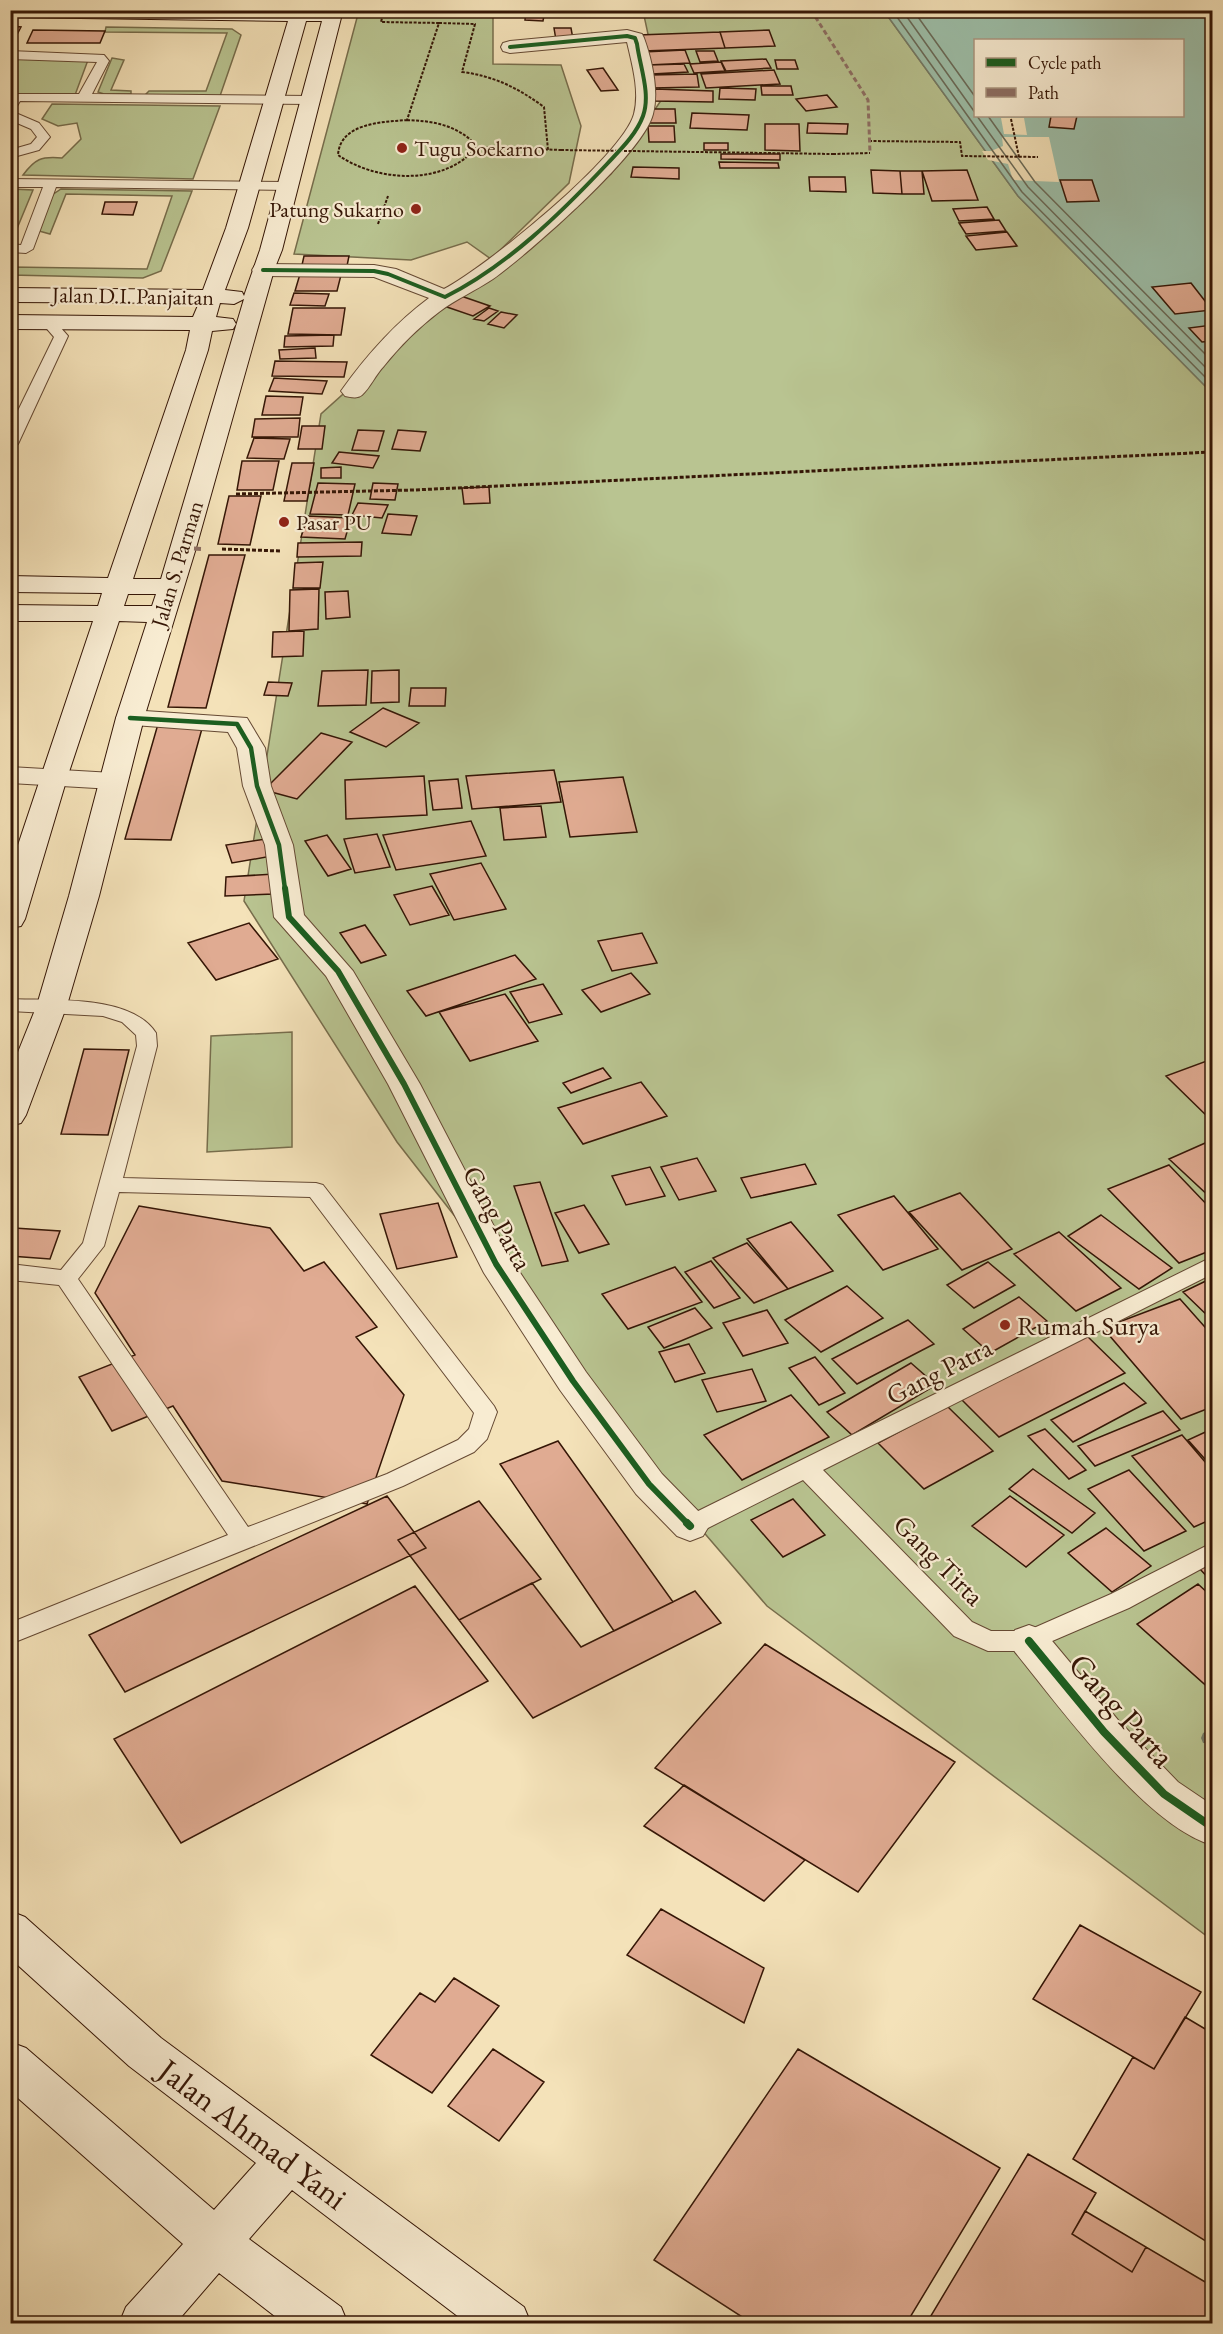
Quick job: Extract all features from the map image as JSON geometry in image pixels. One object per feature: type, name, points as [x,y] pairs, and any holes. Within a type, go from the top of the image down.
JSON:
[{"type":"main road","points":[[10,12],[333,13]]},
{"type":"main road","name":"Jalan S. Parman","points":[[10,919],[53,778],[197,350],[202,324],[214,297],[300,13]]},
{"type":"main road","name":"Jalan S. Parman","points":[[10,1114],[52,1005],[84,896],[130,718],[171,587],[263,270],[271,250],[333,13]]},
{"type":"main road","points":[[353,391],[374,361],[417,316],[492,270],[540,230],[619,151],[643,119],[647,87],[634,38],[610,36],[510,47]]},
{"type":"main road","points":[[263,270],[374,271],[388,274],[445,297]]},
{"type":"main road","name":"Jalan D.I. Panjaitan","points":[[10,295],[255,297]]},
{"type":"main road","name":"Jalan D.I. Panjaitan","points":[[10,322],[248,325]]},
{"type":"main road","points":[[10,584],[171,587]]},
{"type":"main road","points":[[10,613],[162,614]]},
{"type":"main road","name":"Gang Parta","points":[[130,718],[237,724],[251,748],[256,786],[279,845],[289,917],[338,970],[404,1084],[496,1264],[573,1381],[649,1484],[690,1526]]},
{"type":"main road","points":[[10,775],[113,781]]},
{"type":"main road","name":"Gang Parta","points":[[1029,1641],[1104,1732],[1164,1794],[1212,1827]]},
{"type":"main road","name":"Jalan Ahmad Yani","points":[[10,1930],[146,2052],[507,2324]]},
{"type":"main road","points":[[10,2062],[216,2242],[324,2324]]},
{"type":"main road","points":[[143,2324],[288,2161]]},
{"type":"lane","points":[[10,56],[100,58],[103,61],[84,97]]},
{"type":"lane","points":[[10,108],[16,97],[311,100]]},
{"type":"lane","points":[[10,115],[35,126],[44,136],[35,147],[10,154]]},
{"type":"lane","points":[[10,183],[288,186]]},
{"type":"lane","points":[[10,248],[26,249],[51,183]]},
{"type":"lane","points":[[10,444],[62,336],[48,322]]},
{"type":"lane","points":[[10,1005],[52,1005],[104,1010],[129,1018],[146,1033],[147,1046],[93,1246],[66,1278]]},
{"type":"lane","points":[[10,1634],[395,1480],[466,1446],[479,1433],[486,1412],[316,1190],[111,1185]]},
{"type":"lane","name":"Gang Patra","points":[[690,1526],[1212,1265]]},
{"type":"lane","points":[[10,1272],[66,1278],[243,1539]]},
{"type":"lane","name":"Gang Tirta","points":[[807,1469],[963,1629],[988,1641],[1029,1641],[1120,1601],[1212,1552]]},
{"type":"path","points":[[384,10],[381,22],[439,22],[407,120]]},
{"type":"path","points":[[1011,119],[1019,157]]},
{"type":"path","points":[[407,120],[440,123],[454,128],[471,140],[473,147],[463,162],[451,167],[437,172],[402,176],[354,168],[338,155],[337,148],[340,140],[347,134],[374,124],[407,120]]},
{"type":"path","points":[[869,141],[960,142],[962,156],[1038,157]]},
{"type":"path","points":[[473,147],[870,153]]},
{"type":"path","points":[[378,224],[388,196]]},
{"type":"path","points":[[198,495],[414,490],[1212,452]]},
{"type":"path","points":[[213,549],[281,551]]},
{"type":"shaded area","points":[[643,11],[884,11],[1018,196],[1212,393],[1212,1940],[767,1606],[518,1316],[492,1264],[397,1142],[244,901],[321,414],[401,342],[611,174],[662,99]]},
{"type":"shaded area","points":[[493,12],[493,64],[561,65],[581,126],[569,183],[491,259],[467,242],[411,260],[294,254],[358,14]]},
{"type":"shaded area","points":[[106,27],[232,29],[241,35],[220,96],[148,95],[146,94],[149,91],[206,91],[227,33],[105,32]]},
{"type":"shaded area","points":[[11,58],[88,60],[75,95],[11,95]]},
{"type":"shaded area","points":[[112,58],[124,60],[111,90],[131,91],[131,94],[98,92]]},
{"type":"shaded area","points":[[52,104],[220,106],[193,179],[23,175],[31,165],[39,160],[62,158],[81,139],[77,123],[58,126],[42,119]]},
{"type":"shaded area","points":[[11,189],[33,190],[10,243]]},
{"type":"shaded area","points":[[61,189],[192,191],[161,271],[143,278],[11,275],[11,267],[147,269],[172,196],[66,194],[50,234],[39,231],[52,195]]},
{"type":"shaded area","points":[[292,1032],[292,1147],[207,1152],[211,1036]]},
{"type":"water","points":[[884,11],[1212,11],[1212,393],[1018,196]]},
{"type":"pier","points":[[1001,118],[1024,118],[1027,135],[1004,134]]},
{"type":"pier","points":[[1002,137],[1049,137],[1059,182],[1013,180],[1008,164],[988,160],[982,151],[991,151],[1003,146]]},
{"type":"building","points":[[526,10],[545,10],[543,21],[525,20]]},
{"type":"building","points":[[10,26],[21,27],[10,48]]},
{"type":"building","points":[[554,28],[571,28],[573,39],[556,40]]},
{"type":"building","points":[[33,30],[105,31],[100,43],[27,43]]},
{"type":"building","points":[[769,30],[775,46],[725,48],[720,32]]},
{"type":"building","points":[[720,32],[725,48],[643,51],[638,35]]},
{"type":"building","points":[[685,50],[690,63],[648,65],[643,52]]},
{"type":"building","points":[[696,51],[714,51],[718,61],[700,62]]},
{"type":"building","points":[[766,59],[771,68],[726,71],[721,61]]},
{"type":"building","points":[[775,60],[795,60],[798,69],[777,69]]},
{"type":"building","points":[[721,62],[725,71],[694,73],[690,64]]},
{"type":"building","points":[[684,64],[688,72],[652,74],[648,65]]},
{"type":"building","points":[[603,68],[618,90],[601,91],[587,70]]},
{"type":"building","points":[[774,70],[780,84],[706,88],[701,74]]},
{"type":"building","points":[[697,74],[699,87],[652,88],[651,75]]},
{"type":"building","points":[[761,86],[791,86],[793,95],[762,95]]},
{"type":"building","points":[[720,88],[756,89],[755,100],[719,99]]},
{"type":"building","points":[[655,89],[713,91],[713,102],[653,101]]},
{"type":"building","points":[[827,95],[837,107],[806,111],[796,99]]},
{"type":"building","points":[[645,109],[675,109],[676,123],[646,123]]},
{"type":"building","points":[[692,113],[749,115],[747,130],[690,128]]},
{"type":"building","points":[[1051,117],[1077,117],[1074,129],[1049,127]]},
{"type":"building","points":[[808,123],[848,124],[847,134],[807,133]]},
{"type":"building","points":[[765,124],[799,124],[800,151],[765,150]]},
{"type":"building","points":[[648,126],[674,126],[675,142],[649,142]]},
{"type":"building","points":[[704,143],[728,143],[728,150],[704,150]]},
{"type":"building","points":[[721,154],[780,154],[780,160],[721,159]]},
{"type":"building","points":[[719,162],[778,163],[779,168],[720,168]]},
{"type":"building","points":[[633,167],[679,168],[679,179],[631,177]]},
{"type":"building","points":[[871,170],[900,171],[902,194],[873,193]]},
{"type":"building","points":[[967,170],[978,200],[932,201],[922,171]]},
{"type":"building","points":[[900,171],[922,171],[924,194],[902,194]]},
{"type":"building","points":[[809,177],[845,177],[846,192],[810,191]]},
{"type":"building","points":[[1060,180],[1092,180],[1099,201],[1067,202]]},
{"type":"building","points":[[105,202],[137,202],[133,215],[102,214]]},
{"type":"building","points":[[987,207],[994,219],[959,221],[953,209]]},
{"type":"building","points":[[999,220],[1006,231],[966,234],[959,223]]},
{"type":"building","points":[[1007,232],[1017,246],[976,250],[966,236]]},
{"type":"building","points":[[304,256],[349,256],[347,266],[302,265]]},
{"type":"building","points":[[300,274],[341,275],[337,291],[295,291]]},
{"type":"building","points":[[1191,283],[1212,310],[1175,314],[1152,287]]},
{"type":"building","points":[[294,293],[329,294],[325,306],[290,305]]},
{"type":"building","points":[[461,296],[490,306],[473,316],[444,306]]},
{"type":"building","points":[[293,308],[345,308],[341,335],[288,334]]},
{"type":"building","points":[[489,308],[498,311],[484,321],[474,319]]},
{"type":"building","points":[[501,312],[517,315],[504,328],[488,324]]},
{"type":"building","points":[[1212,325],[1212,341],[1202,342],[1189,328]]},
{"type":"building","points":[[334,335],[333,346],[284,347],[285,336]]},
{"type":"building","points":[[315,348],[316,358],[280,359],[279,350]]},
{"type":"building","points":[[275,361],[347,362],[344,377],[272,376]]},
{"type":"building","points":[[274,378],[327,381],[322,394],[269,391]]},
{"type":"building","points":[[266,396],[303,397],[300,415],[262,415]]},
{"type":"building","points":[[300,418],[298,437],[252,437],[255,419]]},
{"type":"building","points":[[302,426],[325,426],[322,449],[298,449]]},
{"type":"building","points":[[358,430],[384,431],[378,451],[352,450]]},
{"type":"building","points":[[398,430],[426,432],[420,451],[392,449]]},
{"type":"building","points":[[254,438],[290,439],[284,459],[247,458]]},
{"type":"building","points":[[339,452],[379,456],[373,468],[332,463]]},
{"type":"building","points":[[242,461],[279,461],[273,490],[237,490]]},
{"type":"building","points":[[292,463],[314,463],[307,501],[284,501]]},
{"type":"building","points":[[341,467],[341,478],[321,478],[321,468]]},
{"type":"building","points":[[318,483],[355,484],[348,515],[310,514]]},
{"type":"building","points":[[373,483],[398,484],[395,500],[370,499]]},
{"type":"building","points":[[489,487],[490,503],[464,504],[462,488]]},
{"type":"building","points":[[229,496],[261,496],[250,545],[218,544]]},
{"type":"building","points":[[358,503],[388,505],[382,518],[352,515]]},
{"type":"building","points":[[388,514],[417,516],[411,535],[382,533]]},
{"type":"building","points":[[308,516],[351,518],[345,539],[301,537]]},
{"type":"building","points":[[362,542],[361,556],[297,557],[298,543]]},
{"type":"building","points":[[209,555],[245,555],[206,708],[168,707]]},
{"type":"building","points":[[323,562],[320,588],[293,588],[295,563]]},
{"type":"building","points":[[319,589],[318,629],[289,631],[290,590]]},
{"type":"building","points":[[348,591],[350,617],[326,619],[325,592]]},
{"type":"building","points":[[304,631],[303,656],[272,657],[273,632]]},
{"type":"building","points":[[368,670],[366,705],[318,706],[322,671]]},
{"type":"building","points":[[399,670],[399,702],[371,703],[372,671]]},
{"type":"building","points":[[268,682],[292,683],[288,696],[264,695]]},
{"type":"building","points":[[411,688],[446,688],[445,706],[409,706]]},
{"type":"building","points":[[383,708],[419,723],[386,747],[350,732]]},
{"type":"building","points":[[158,724],[203,725],[171,840],[125,839]]},
{"type":"building","points":[[321,733],[352,742],[297,799],[264,790]]},
{"type":"building","points":[[554,770],[561,802],[472,809],[466,776]]},
{"type":"building","points":[[424,776],[427,815],[346,819],[345,780]]},
{"type":"building","points":[[623,777],[637,832],[570,837],[559,782]]},
{"type":"building","points":[[458,779],[462,808],[433,810],[429,781]]},
{"type":"building","points":[[541,806],[546,837],[504,840],[500,808]]},
{"type":"building","points":[[471,821],[486,856],[396,870],[383,835]]},
{"type":"building","points":[[377,834],[390,867],[355,873],[344,839]]},
{"type":"building","points":[[327,835],[351,869],[328,876],[305,841]]},
{"type":"building","points":[[266,839],[272,856],[232,863],[226,845]]},
{"type":"building","points":[[481,863],[506,909],[454,920],[430,874]]},
{"type":"building","points":[[274,874],[274,894],[225,896],[226,877]]},
{"type":"building","points":[[432,886],[449,915],[410,925],[394,895]]},
{"type":"building","points":[[249,923],[278,959],[216,980],[188,943]]},
{"type":"building","points":[[365,925],[386,955],[361,963],[340,933]]},
{"type":"building","points":[[642,933],[657,963],[612,971],[598,941]]},
{"type":"building","points":[[515,955],[536,979],[426,1016],[407,991]]},
{"type":"building","points":[[631,973],[650,994],[601,1012],[582,990]]},
{"type":"building","points":[[543,984],[562,1014],[529,1023],[510,992]]},
{"type":"building","points":[[505,994],[538,1041],[470,1061],[439,1012]]},
{"type":"building","points":[[84,1049],[129,1050],[108,1135],[61,1134]]},
{"type":"building","points":[[1212,1059],[1212,1121],[1166,1076]]},
{"type":"building","points":[[603,1068],[611,1078],[571,1093],[563,1083]]},
{"type":"building","points":[[641,1082],[667,1116],[583,1144],[558,1108]]},
{"type":"building","points":[[1212,1140],[1212,1199],[1169,1159]]},
{"type":"building","points":[[697,1158],[716,1191],[679,1200],[661,1167]]},
{"type":"building","points":[[805,1164],[816,1184],[751,1198],[741,1178]]},
{"type":"building","points":[[1169,1165],[1212,1210],[1212,1250],[1179,1263],[1108,1189]]},
{"type":"building","points":[[650,1167],[665,1196],[626,1205],[612,1176]]},
{"type":"building","points":[[540,1182],[568,1261],[542,1266],[514,1186]]},
{"type":"building","points":[[960,1193],[1012,1249],[962,1270],[909,1212]]},
{"type":"building","points":[[894,1196],[938,1249],[883,1270],[838,1215]]},
{"type":"building","points":[[438,1203],[457,1257],[397,1269],[380,1214]]},
{"type":"building","points":[[584,1205],[609,1244],[579,1253],[555,1213]]},
{"type":"building","points":[[139,1206],[270,1228],[304,1271],[324,1262],[377,1327],[356,1337],[404,1395],[367,1504],[222,1481],[173,1406],[112,1431],[79,1377],[135,1355],[95,1293]]},
{"type":"building","points":[[1101,1215],[1172,1268],[1139,1289],[1068,1236]]},
{"type":"building","points":[[791,1222],[833,1271],[788,1289],[747,1239]]},
{"type":"building","points":[[14,1228],[60,1231],[50,1259],[10,1256],[10,1237]]},
{"type":"building","points":[[1059,1232],[1121,1288],[1076,1311],[1014,1254]]},
{"type":"building","points":[[747,1243],[788,1289],[754,1303],[713,1258]]},
{"type":"building","points":[[711,1261],[740,1298],[714,1308],[685,1272]]},
{"type":"building","points":[[988,1262],[1015,1285],[974,1308],[947,1285]]},
{"type":"building","points":[[675,1267],[702,1302],[628,1329],[602,1294]]},
{"type":"building","points":[[1212,1278],[1212,1320],[1183,1292]]},
{"type":"building","points":[[847,1286],[883,1318],[821,1352],[785,1320]]},
{"type":"building","name":"Rumah Surya","points":[[1019,1297],[1047,1321],[990,1353],[963,1329]]},
{"type":"building","points":[[1180,1299],[1212,1335],[1212,1407],[1181,1419],[1103,1328]]},
{"type":"building","points":[[695,1308],[712,1328],[664,1348],[648,1327]]},
{"type":"building","points":[[767,1310],[788,1343],[743,1356],[723,1323]]},
{"type":"building","points":[[908,1320],[934,1344],[857,1384],[832,1359]]},
{"type":"building","points":[[1086,1335],[1125,1373],[999,1437],[960,1398]]},
{"type":"building","points":[[689,1344],[705,1373],[675,1382],[659,1352]]},
{"type":"building","points":[[815,1357],[845,1393],[819,1405],[789,1368]]},
{"type":"building","points":[[911,1363],[936,1385],[852,1435],[827,1412]]},
{"type":"building","points":[[752,1369],[766,1401],[717,1412],[702,1380]]},
{"type":"building","points":[[1124,1383],[1146,1403],[1073,1442],[1051,1420]]},
{"type":"building","points":[[791,1395],[829,1437],[742,1480],[704,1435]]},
{"type":"building","points":[[947,1406],[993,1451],[924,1489],[878,1443]]},
{"type":"building","points":[[1163,1411],[1180,1430],[1095,1466],[1078,1446]]},
{"type":"building","points":[[1045,1429],[1086,1470],[1069,1479],[1028,1436]]},
{"type":"building","points":[[1212,1429],[1212,1467],[1188,1440]]},
{"type":"building","points":[[1182,1435],[1212,1470],[1212,1519],[1194,1527],[1132,1456]]},
{"type":"building","points":[[558,1441],[673,1602],[614,1631],[500,1464]]},
{"type":"building","points":[[1033,1469],[1095,1513],[1072,1533],[1009,1489]]},
{"type":"building","points":[[1129,1470],[1186,1531],[1144,1551],[1088,1489]]},
{"type":"building","points":[[387,1496],[426,1548],[125,1692],[89,1635]]},
{"type":"building","points":[[1010,1496],[1064,1535],[1026,1567],[972,1526]]},
{"type":"building","points":[[793,1499],[825,1535],[783,1557],[751,1520]]},
{"type":"building","points":[[479,1501],[541,1579],[459,1620],[398,1540]]},
{"type":"building","points":[[1106,1528],[1151,1566],[1112,1592],[1068,1553]]},
{"type":"building","points":[[1212,1561],[1212,1582],[1199,1568]]},
{"type":"building","points":[[532,1583],[581,1647],[695,1591],[721,1623],[533,1718],[459,1620]]},
{"type":"building","points":[[1198,1584],[1212,1597],[1211,1690],[1137,1624]]},
{"type":"building","points":[[415,1586],[488,1681],[181,1843],[114,1739]]},
{"type":"building","points":[[765,1644],[955,1762],[858,1892],[655,1768]]},
{"type":"building","points":[[684,1785],[805,1860],[764,1901],[644,1826]]},
{"type":"building","points":[[661,1909],[764,1968],[744,2023],[627,1955]]},
{"type":"building","points":[[1080,1925],[1201,1992],[1154,2069],[1033,1999]]},
{"type":"building","points":[[454,1978],[499,2006],[432,2093],[371,2055],[420,1993],[435,2002]]},
{"type":"building","points":[[1185,2017],[1212,2033],[1212,2245],[1073,2159],[1133,2057],[1154,2069]]},
{"type":"building","points":[[493,2049],[544,2082],[499,2141],[448,2106]]},
{"type":"building","points":[[798,2049],[1000,2168],[906,2324],[753,2324],[654,2260]]},
{"type":"building","points":[[1028,2154],[1096,2193],[1072,2234],[1132,2272],[1146,2247],[1212,2286],[1212,2324],[926,2324]]},
{"type":"building","points":[[1085,2211],[1146,2247],[1132,2272],[1072,2234]]},
{"type":"marked path","points":[[811,10],[868,100],[870,153]]},
{"type":"marked path","points":[[183,548],[203,549]]},
{"type":"cycle path","points":[[10,12],[333,15]]},
{"type":"cycle path","points":[[263,270],[374,271],[388,274],[445,297],[487,273],[576,196],[621,149],[636,130],[643,116],[645,88],[635,38],[627,36],[510,47]]},
{"type":"cycle path","points":[[130,718],[237,724],[251,748],[257,786],[279,845],[289,917],[338,971],[404,1084],[496,1264],[573,1381],[649,1484],[690,1526]]},
{"type":"cycle path","points":[[1029,1641],[1104,1732],[1164,1794],[1212,1827]]},
{"type":"place","name":"Tugu Soekarno","points":[[402,148]]},
{"type":"place","name":"Patung Sukarno","points":[[416,209]]},
{"type":"place","name":"Pasar PU","points":[[284,522]]},
{"type":"place","name":"Rumah Surya","points":[[1005,1325]]}]
